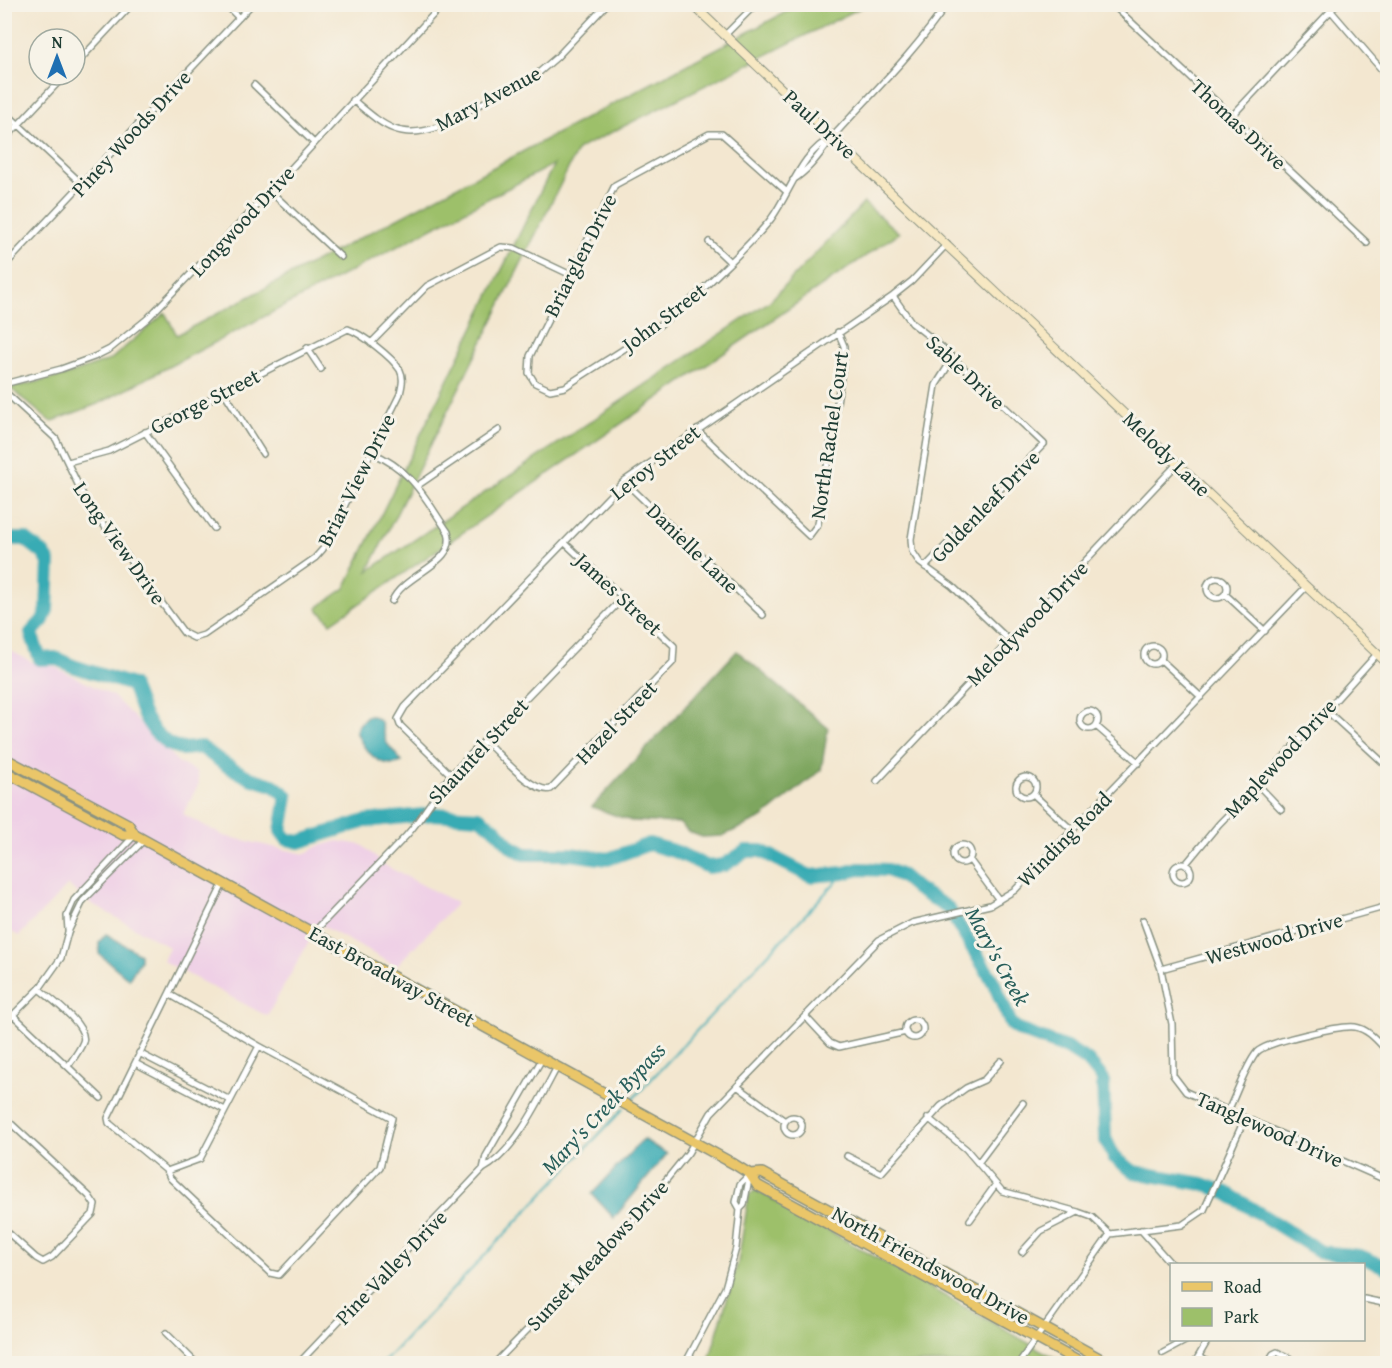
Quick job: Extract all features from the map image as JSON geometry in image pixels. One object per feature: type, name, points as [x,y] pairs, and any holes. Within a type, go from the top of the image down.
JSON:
[{"type":"main road","name":"East Broadway Street","points":[[4,758],[128,824],[140,838],[648,1118]]},
{"type":"main road","name":"East Broadway Street","points":[[4,771],[123,836],[140,838]]},
{"type":"main road","points":[[22,780],[42,785],[80,805],[87,802]]},
{"type":"main road","name":"North Friendswood Drive","points":[[648,1118],[750,1173],[762,1173],[1110,1364]]},
{"type":"main road","name":"North Friendswood Drive","points":[[750,1173],[757,1185],[1083,1364]]},
{"type":"street","points":[[4,12],[11,4]]},
{"type":"street","points":[[87,51],[132,4]]},
{"type":"street","points":[[225,4],[239,18]]},
{"type":"street","name":"Piney Woods Drive","points":[[9,261],[252,4]]},
{"type":"street","name":"Longwood Drive","points":[[4,384],[78,364],[110,349],[165,302],[443,4]]},
{"type":"street","name":"Mary Avenue","points":[[353,100],[383,124],[397,131],[420,133],[435,128],[536,75],[557,57],[607,4]]},
{"type":"street","name":"Paul Drive","points":[[692,4],[947,244]]},
{"type":"street","points":[[724,36],[756,4]]},
{"type":"street","name":"John Street","points":[[535,384],[550,390],[565,387],[682,308],[770,219],[787,192],[796,172],[820,143],[834,136],[924,39],[947,4]]},
{"type":"street","name":"Thomas Drive","points":[[1112,4],[1367,243]]},
{"type":"street","points":[[1325,4],[1388,76]]},
{"type":"street","points":[[1231,117],[1337,4]]},
{"type":"street","points":[[254,85],[314,143]]},
{"type":"street","points":[[4,140],[54,87]]},
{"type":"street","points":[[4,111],[82,184]]},
{"type":"street","name":"Briarglen Drive","points":[[535,384],[529,373],[530,356],[615,185],[709,134],[722,134],[787,192]]},
{"type":"street","points":[[270,192],[341,256]]},
{"type":"street","points":[[709,242],[730,261]]},
{"type":"street","name":"Leroy Street","points":[[451,775],[404,730],[398,719],[405,706],[624,481],[893,296],[912,281],[947,244]]},
{"type":"street","name":"Melody Lane","points":[[947,244],[1305,588],[1388,664]]},
{"type":"street","points":[[371,343],[427,286],[501,246],[514,248],[569,274]]},
{"type":"street","name":"Sable Drive","points":[[893,296],[912,323],[953,358],[1044,444]]},
{"type":"street","name":"Briar View Drive","points":[[194,638],[204,635],[315,558],[324,549],[400,394],[403,382],[399,369],[359,333],[348,329],[339,333]]},
{"type":"street","name":"North Rachel Court","points":[[697,430],[809,536],[818,524],[844,358],[844,346],[838,332]]},
{"type":"street","name":"George Street","points":[[68,462],[109,451],[339,333]]},
{"type":"street","points":[[307,348],[321,369]]},
{"type":"street","points":[[953,358],[936,385],[911,539],[913,555],[958,592],[1010,641]]},
{"type":"street","name":"Long View Drive","points":[[4,391],[48,429],[68,462],[86,501],[184,633],[194,638]]},
{"type":"street","points":[[224,392],[263,454]]},
{"type":"street","points":[[417,486],[499,430]]},
{"type":"street","points":[[145,432],[214,528]]},
{"type":"street","name":"Goldenleaf Drive","points":[[925,567],[1044,444]]},
{"type":"street","points":[[371,452],[400,467],[417,486],[448,532],[449,549],[445,555],[401,585],[392,601]]},
{"type":"street","name":"Melodywood Drive","points":[[877,781],[1177,465]]},
{"type":"street","name":"Danielle Lane","points":[[624,481],[763,615]]},
{"type":"street","name":"James Street","points":[[565,543],[674,646]]},
{"type":"street","points":[[1219,577],[1225,581],[1227,588],[1225,594],[1216,598],[1209,595],[1206,586],[1209,580],[1219,577]]},
{"type":"street","name":"Winding Road","points":[[694,1143],[711,1113],[879,940],[912,923],[967,912],[999,900],[1027,880],[1305,588]]},
{"type":"street","points":[[1225,594],[1265,631]]},
{"type":"street","name":"Shauntel Street","points":[[313,933],[417,823],[427,804],[451,775],[623,598]]},
{"type":"street","name":"Hazel Street","points":[[486,741],[534,787],[545,791],[556,786],[668,669],[673,663],[674,646]]},
{"type":"street","name":"Maplewood Drive","points":[[1185,864],[1218,824],[1258,785],[1377,654]]},
{"type":"street","points":[[1161,660],[1201,698]]},
{"type":"street","points":[[1326,710],[1388,767]]},
{"type":"street","points":[[1096,726],[1139,763]]},
{"type":"street","points":[[1258,785],[1281,809]]},
{"type":"street","points":[[1033,794],[1073,831]]},
{"type":"street","points":[[68,932],[66,916],[74,900],[140,838]]},
{"type":"street","points":[[4,1024],[39,989],[61,958],[68,932],[83,901],[140,838]]},
{"type":"street","points":[[969,859],[999,900]]},
{"type":"street","points":[[169,994],[392,1118],[380,1167],[279,1275],[270,1273],[170,1178],[167,1171],[109,1123],[108,1118],[223,884]]},
{"type":"street","name":"Westwood Drive","points":[[1161,969],[1388,906]]},
{"type":"street","name":"Tanglewood Drive","points":[[1143,920],[1161,969],[1172,1024],[1173,1075],[1186,1092],[1388,1181]]},
{"type":"street","points":[[39,989],[80,1025],[85,1034],[83,1043],[68,1066]]},
{"type":"street","points":[[13,1015],[101,1098]]},
{"type":"street","points":[[805,1016],[830,1043],[839,1047],[906,1032]]},
{"type":"street","points":[[1228,1111],[1257,1052],[1268,1045],[1329,1030],[1357,1027],[1368,1033],[1388,1052]]},
{"type":"street","points":[[167,1171],[200,1159],[259,1046]]},
{"type":"street","points":[[139,1053],[230,1100]]},
{"type":"street","name":"Pine Valley Drive","points":[[483,1169],[486,1156],[542,1059]]},
{"type":"street","points":[[847,1156],[881,1173],[928,1118],[966,1088],[984,1080],[1001,1061]]},
{"type":"street","points":[[135,1063],[225,1110]]},
{"type":"street","name":"Pine Valley Drive","points":[[298,1364],[483,1169],[495,1163],[530,1117],[557,1067]]},
{"type":"street","points":[[737,1086],[785,1121]]},
{"type":"street","points":[[978,1163],[1023,1103]]},
{"type":"street","points":[[4,1117],[89,1196],[95,1205],[93,1214],[52,1257],[43,1262],[4,1229]]},
{"type":"street","points":[[928,1118],[966,1149],[1002,1191],[1092,1217],[1110,1234]]},
{"type":"street","points":[[1018,1364],[1046,1328],[1110,1234],[1182,1225],[1204,1209],[1245,1118]]},
{"type":"street","name":"Sunset Meadows Drive","points":[[494,1364],[628,1227],[669,1178],[694,1143]]},
{"type":"street","points":[[686,1364],[725,1288],[736,1248],[740,1209],[736,1202],[740,1184],[750,1173]]},
{"type":"street","points":[[970,1220],[996,1185]]},
{"type":"street","points":[[1022,1252],[1041,1231],[1078,1212]]},
{"type":"street","points":[[1141,1230],[1171,1263]]},
{"type":"street","points":[[1365,1299],[1388,1304]]},
{"type":"street","points":[[166,1333],[197,1364]]},
{"type":"street","points":[[1163,1353],[1185,1341]]},
{"type":"street","points":[[1194,1364],[1200,1357],[1202,1346],[1207,1341]]},
{"type":"street","points":[[1267,1364],[1277,1352],[1302,1364]]},
{"type":"street","points":[[1200,1357],[1211,1364]]},
{"type":"shaded area","points":[[5,648],[34,663],[53,666],[113,696],[179,763],[197,772],[199,783],[183,814],[224,836],[305,854],[319,846],[338,841],[362,845],[386,866],[457,903],[396,966],[319,924],[267,1016],[163,961],[169,947],[88,902],[68,885],[19,936],[5,928]]},
{"type":"green space","points":[[799,5],[866,5],[578,149],[368,571],[770,301],[864,203],[899,233],[331,623],[317,608],[345,588],[554,164],[100,403],[51,422],[10,388],[64,376],[110,360],[165,313],[177,335]]},
{"type":"green space","points":[[737,651],[828,728],[821,770],[762,818],[722,836],[702,837],[689,832],[679,823],[631,821],[592,807]]},
{"type":"green space","points":[[756,1190],[1064,1363],[708,1364],[738,1262],[749,1195]]},
{"type":"water","points":[[368,716],[373,716],[381,722],[386,742],[402,762],[394,764],[380,761],[368,752],[356,731],[358,725]]},
{"type":"water","points":[[106,934],[140,954],[140,961],[129,979],[99,954],[99,942]]},
{"type":"water","points":[[643,1139],[667,1154],[614,1218],[592,1194]]},
{"type":"waterway","name":"Mary's Creek","points":[[4,539],[25,539],[43,553],[49,562],[47,610],[43,620],[31,633],[40,659],[55,658],[132,685],[144,716],[154,731],[168,744],[183,749],[201,747],[226,765],[250,778],[273,785],[287,796],[281,831],[287,839],[299,842],[365,821],[433,814],[479,817],[495,829],[512,847],[525,854],[570,854],[608,859],[649,844],[677,852],[708,867],[724,865],[746,851],[761,851],[810,876],[844,873],[859,869],[888,870],[902,876],[917,889],[948,908],[994,983],[1011,1024],[1021,1031],[1069,1049],[1088,1061],[1103,1079],[1105,1138],[1114,1157],[1134,1172],[1203,1184],[1225,1192],[1321,1252],[1360,1256],[1388,1268]]},
{"type":"waterway","name":"Mary's Creek Bypass","points":[[630,1102],[844,873]]},
{"type":"waterway","name":"Mary's Creek Bypass","points":[[382,1364],[624,1108]]}]
